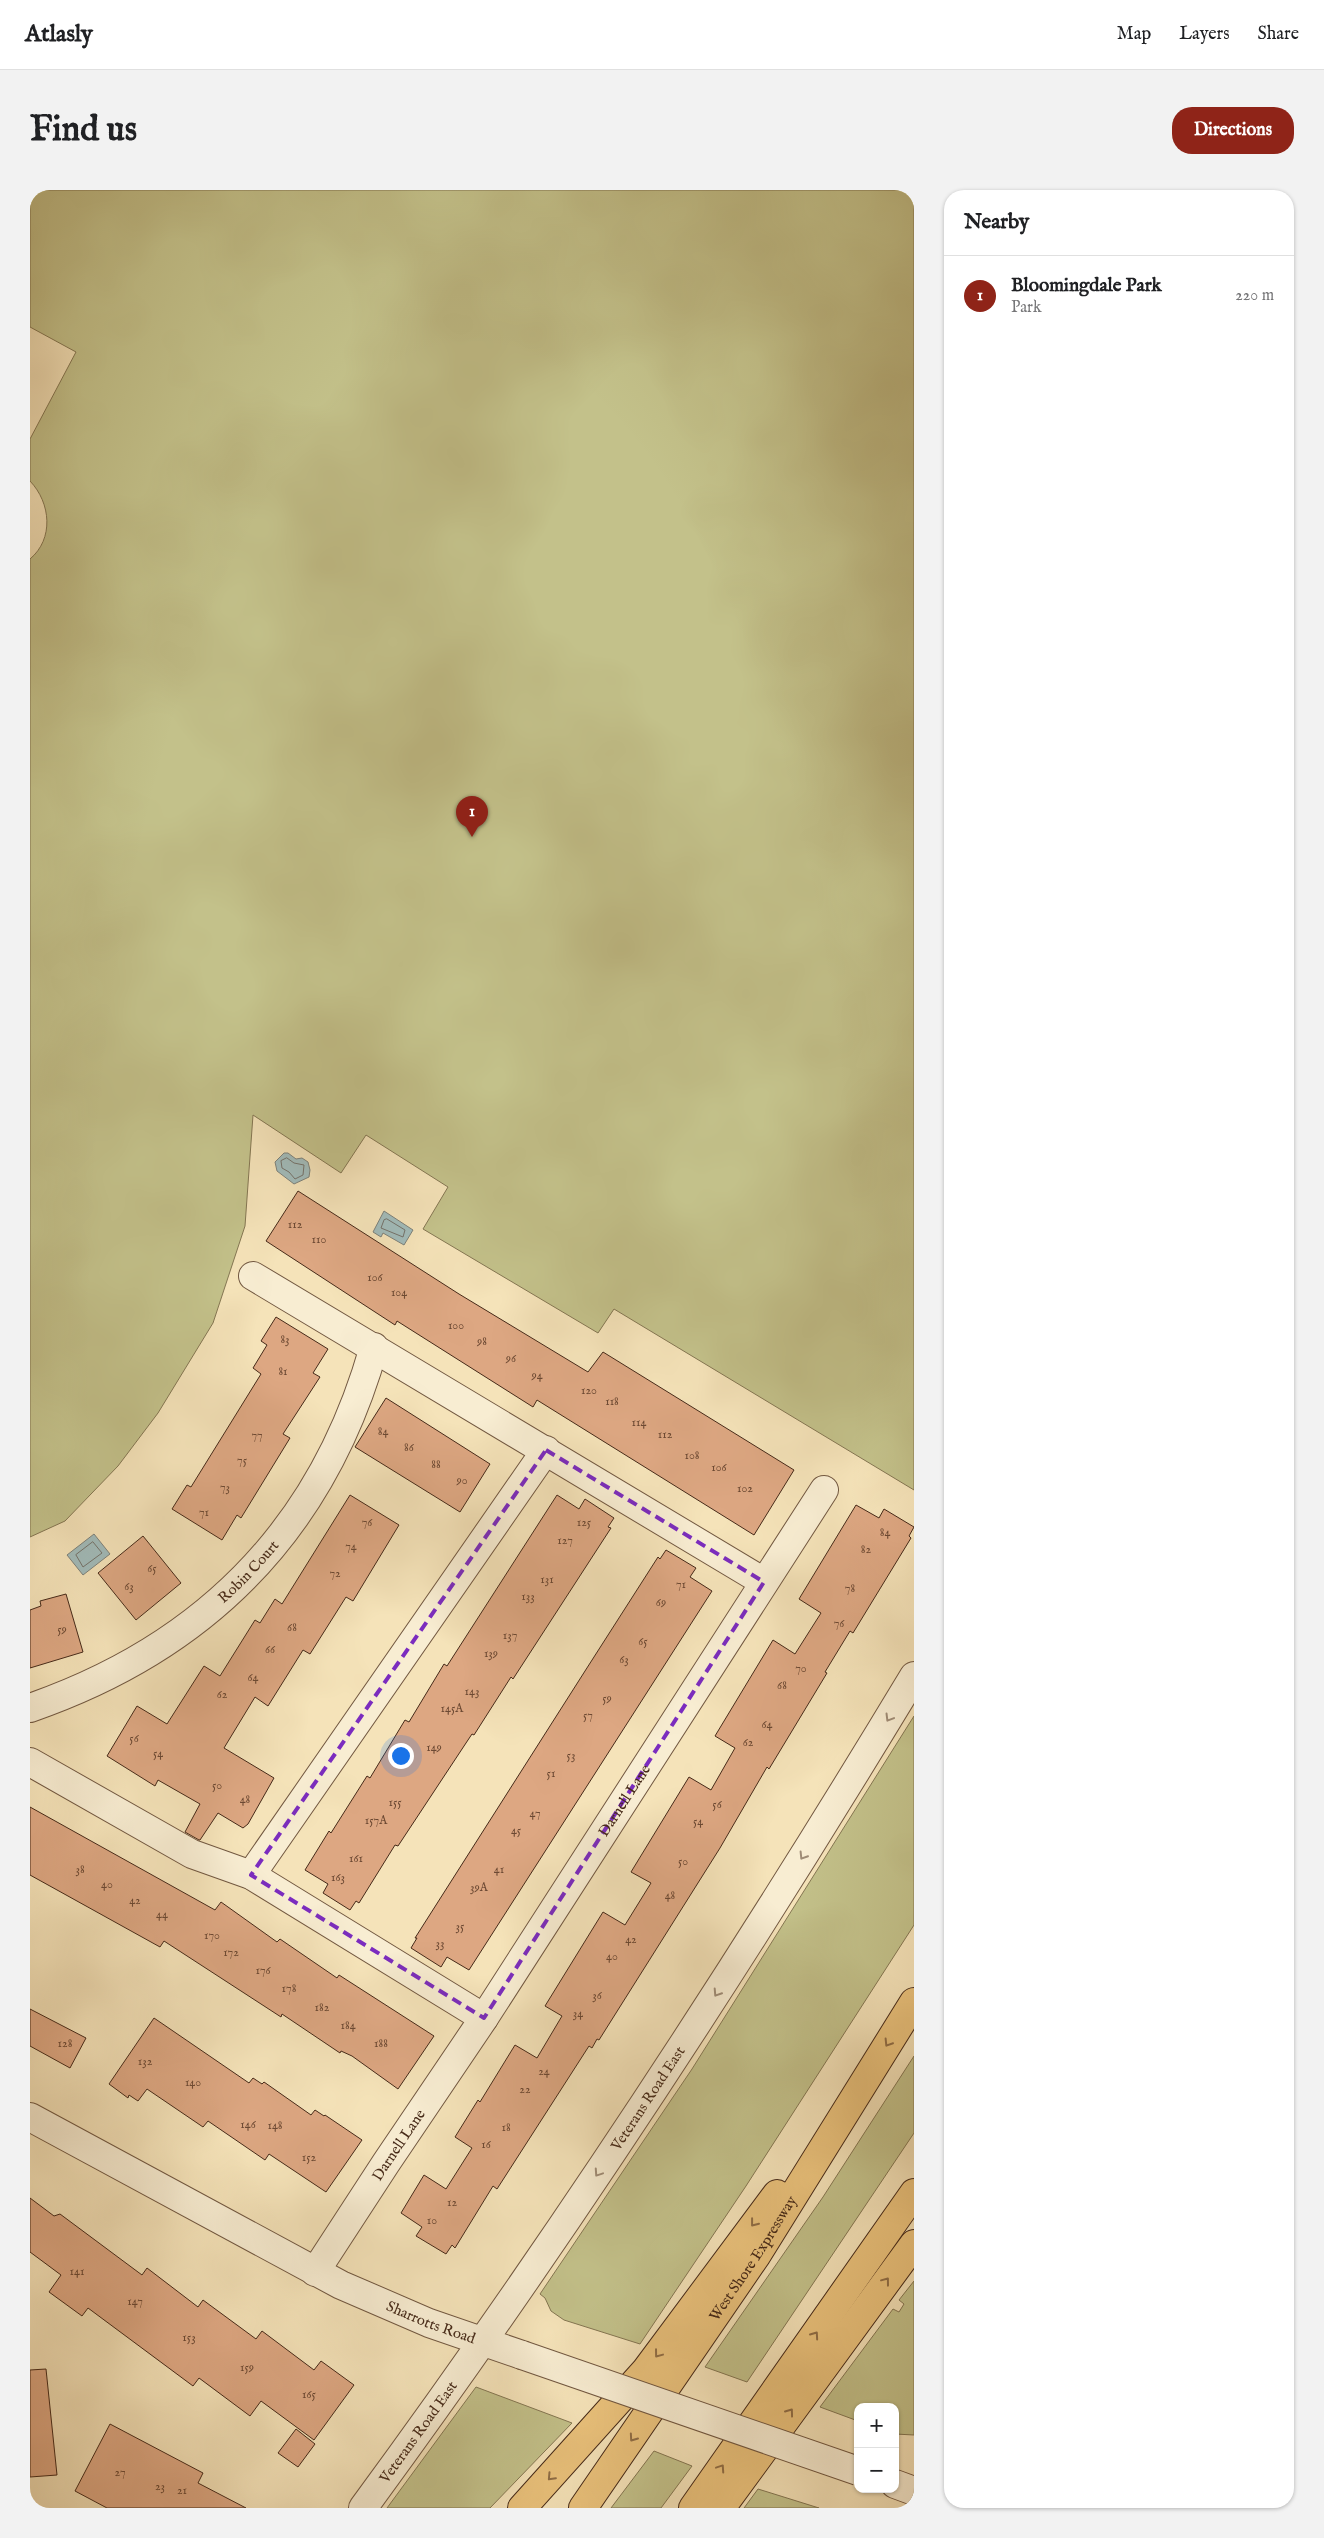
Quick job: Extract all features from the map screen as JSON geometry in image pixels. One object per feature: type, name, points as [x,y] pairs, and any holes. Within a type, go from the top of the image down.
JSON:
[{"type":"highway","name":"West Shore Expressway","points":[[583,2508],[756,2256],[914,2002]]},
{"type":"highway","points":[[522,2508],[646,2370],[738,2244],[859,2088]]},
{"type":"highway","points":[[694,2508],[914,2193]]},
{"type":"highway","points":[[721,2508],[914,2244]]},
{"type":"street","points":[[253,1276],[450,1392],[764,1582]]},
{"type":"street","name":"Robin Court","points":[[30,1708],[76,1691],[129,1666],[182,1632],[238,1584],[269,1550],[309,1497],[341,1439],[365,1380],[374,1347]]},
{"type":"street","points":[[251,1875],[546,1450]]},
{"type":"street","name":"Darnell Lane","points":[[316,2272],[386,2163],[484,2018],[824,1490]]},
{"type":"street","name":"Veterans Road East","points":[[363,2508],[482,2341],[697,2024],[914,1676]]},
{"type":"street","points":[[30,1762],[192,1854],[251,1875],[484,2018]]},
{"type":"street","name":"Sharrotts Road","points":[[30,2117],[369,2299],[482,2341],[854,2470]]},
{"type":"street","points":[[899,2485],[914,2491]]},
{"type":"highlighted area","points":[[546,1450],[764,1582],[484,2018],[251,1875]]},
{"type":"shaded area","points":[[30,190],[914,190],[914,1490],[614,1309],[598,1333],[423,1229],[448,1187],[366,1135],[341,1173],[253,1115],[245,1226],[213,1323],[158,1413],[118,1466],[65,1521],[30,1537],[30,559],[38,551],[43,541],[47,521],[46,510],[42,500],[30,481],[30,439],[76,352],[30,327]]},
{"type":"shaded area","points":[[914,1716],[914,1925],[746,2186],[640,2344],[564,2320],[551,2311],[545,2298],[540,2294],[692,2069]]},
{"type":"shaded area","points":[[914,2056],[914,2133],[747,2382],[705,2367],[823,2197]]},
{"type":"shaded area","points":[[914,2281],[914,2435],[899,2434],[899,2403],[854,2403],[854,2420],[820,2407],[893,2309],[899,2312],[904,2304],[899,2300]]},
{"type":"shaded area","points":[[476,2387],[572,2423],[490,2508],[387,2508]]},
{"type":"shaded area","points":[[654,2451],[692,2466],[661,2508],[611,2508]]},
{"type":"shaded area","points":[[758,2489],[819,2508],[744,2508]]},
{"type":"water","points":[[284,1153],[288,1153],[296,1159],[302,1158],[308,1162],[309,1177],[294,1184],[277,1171],[275,1162]]},
{"type":"water","points":[[384,1211],[413,1230],[404,1245],[383,1233],[381,1237],[373,1232]]},
{"type":"water","points":[[94,1534],[110,1554],[83,1575],[67,1555]]},
{"type":"building","points":[[298,1191],[459,1294],[588,1372],[603,1352],[794,1470],[754,1535],[537,1400],[533,1407],[397,1321],[395,1325],[266,1241]]},
{"type":"building","points":[[276,1317],[328,1349],[313,1373],[320,1377],[283,1434],[290,1438],[241,1518],[237,1515],[222,1540],[172,1509],[187,1485],[191,1487],[261,1374],[253,1368],[267,1345],[261,1341]]},
{"type":"building","points":[[386,1398],[490,1464],[460,1512],[355,1447]]},
{"type":"building","points":[[350,1495],[399,1525],[353,1601],[346,1597],[310,1654],[303,1650],[268,1706],[255,1697],[224,1748],[274,1778],[248,1824],[243,1828],[218,1813],[199,1840],[185,1832],[200,1804],[158,1780],[155,1786],[107,1756],[137,1706],[167,1724],[204,1666],[220,1676],[255,1620],[260,1623],[275,1599],[282,1604]]},
{"type":"building","points":[[557,1495],[579,1509],[585,1499],[614,1518],[608,1527],[611,1528],[513,1679],[511,1677],[398,1846],[395,1845],[359,1903],[356,1901],[350,1910],[323,1893],[328,1884],[305,1870],[367,1776],[370,1778],[405,1720],[409,1722],[444,1664],[447,1666]]},
{"type":"building","points":[[856,1505],[879,1518],[884,1509],[914,1527],[909,1536],[911,1538],[853,1633],[850,1631],[769,1769],[767,1767],[720,1848],[599,2040],[597,2039],[592,2048],[589,2046],[497,2189],[493,2186],[455,2248],[452,2245],[446,2254],[416,2236],[422,2227],[401,2213],[424,2175],[446,2189],[472,2148],[455,2137],[478,2100],[480,2102],[515,2045],[537,2058],[562,2016],[545,2006],[603,1912],[625,1925],[651,1883],[631,1872],[689,1777],[711,1790],[735,1748],[715,1736],[773,1640],[795,1654],[821,1613],[799,1599]]},
{"type":"building","points":[[143,1536],[181,1583],[136,1620],[98,1573]]},
{"type":"building","points":[[666,1550],[696,1568],[690,1577],[712,1591],[469,1970],[447,1957],[441,1967],[411,1948],[417,1938],[415,1938],[658,1557],[660,1559]]},
{"type":"building","points":[[66,1594],[83,1652],[30,1668],[30,1610],[41,1606],[40,1601]]},
{"type":"building","points":[[30,1807],[215,1910],[221,1902],[277,1942],[280,1939],[337,1978],[339,1975],[434,2036],[398,2089],[352,2056],[341,2051],[340,2053],[282,2014],[281,2017],[164,1941],[160,1947],[30,1875]]},
{"type":"building","points":[[30,2009],[86,2038],[70,2068],[30,2046]]},
{"type":"building","points":[[154,2018],[249,2083],[253,2078],[262,2084],[264,2082],[311,2115],[315,2110],[362,2140],[326,2192],[269,2154],[265,2160],[208,2121],[203,2127],[147,2089],[138,2101],[129,2095],[128,2098],[109,2084]]},
{"type":"building","points":[[30,2198],[54,2216],[60,2214],[142,2275],[147,2268],[198,2307],[203,2300],[256,2339],[262,2331],[314,2370],[321,2361],[354,2385],[314,2440],[261,2401],[250,2416],[199,2378],[193,2386],[88,2308],[82,2316],[49,2292],[61,2275],[30,2252]]},
{"type":"building","points":[[46,2369],[57,2475],[30,2477],[30,2370]]},
{"type":"building","points":[[110,2424],[203,2473],[198,2483],[246,2508],[107,2508],[75,2491]]},
{"type":"building","points":[[296,2429],[315,2444],[298,2467],[278,2453]]},
{"type":"place","name":"Bloomingdale Park","points":[[472,837]]}]
